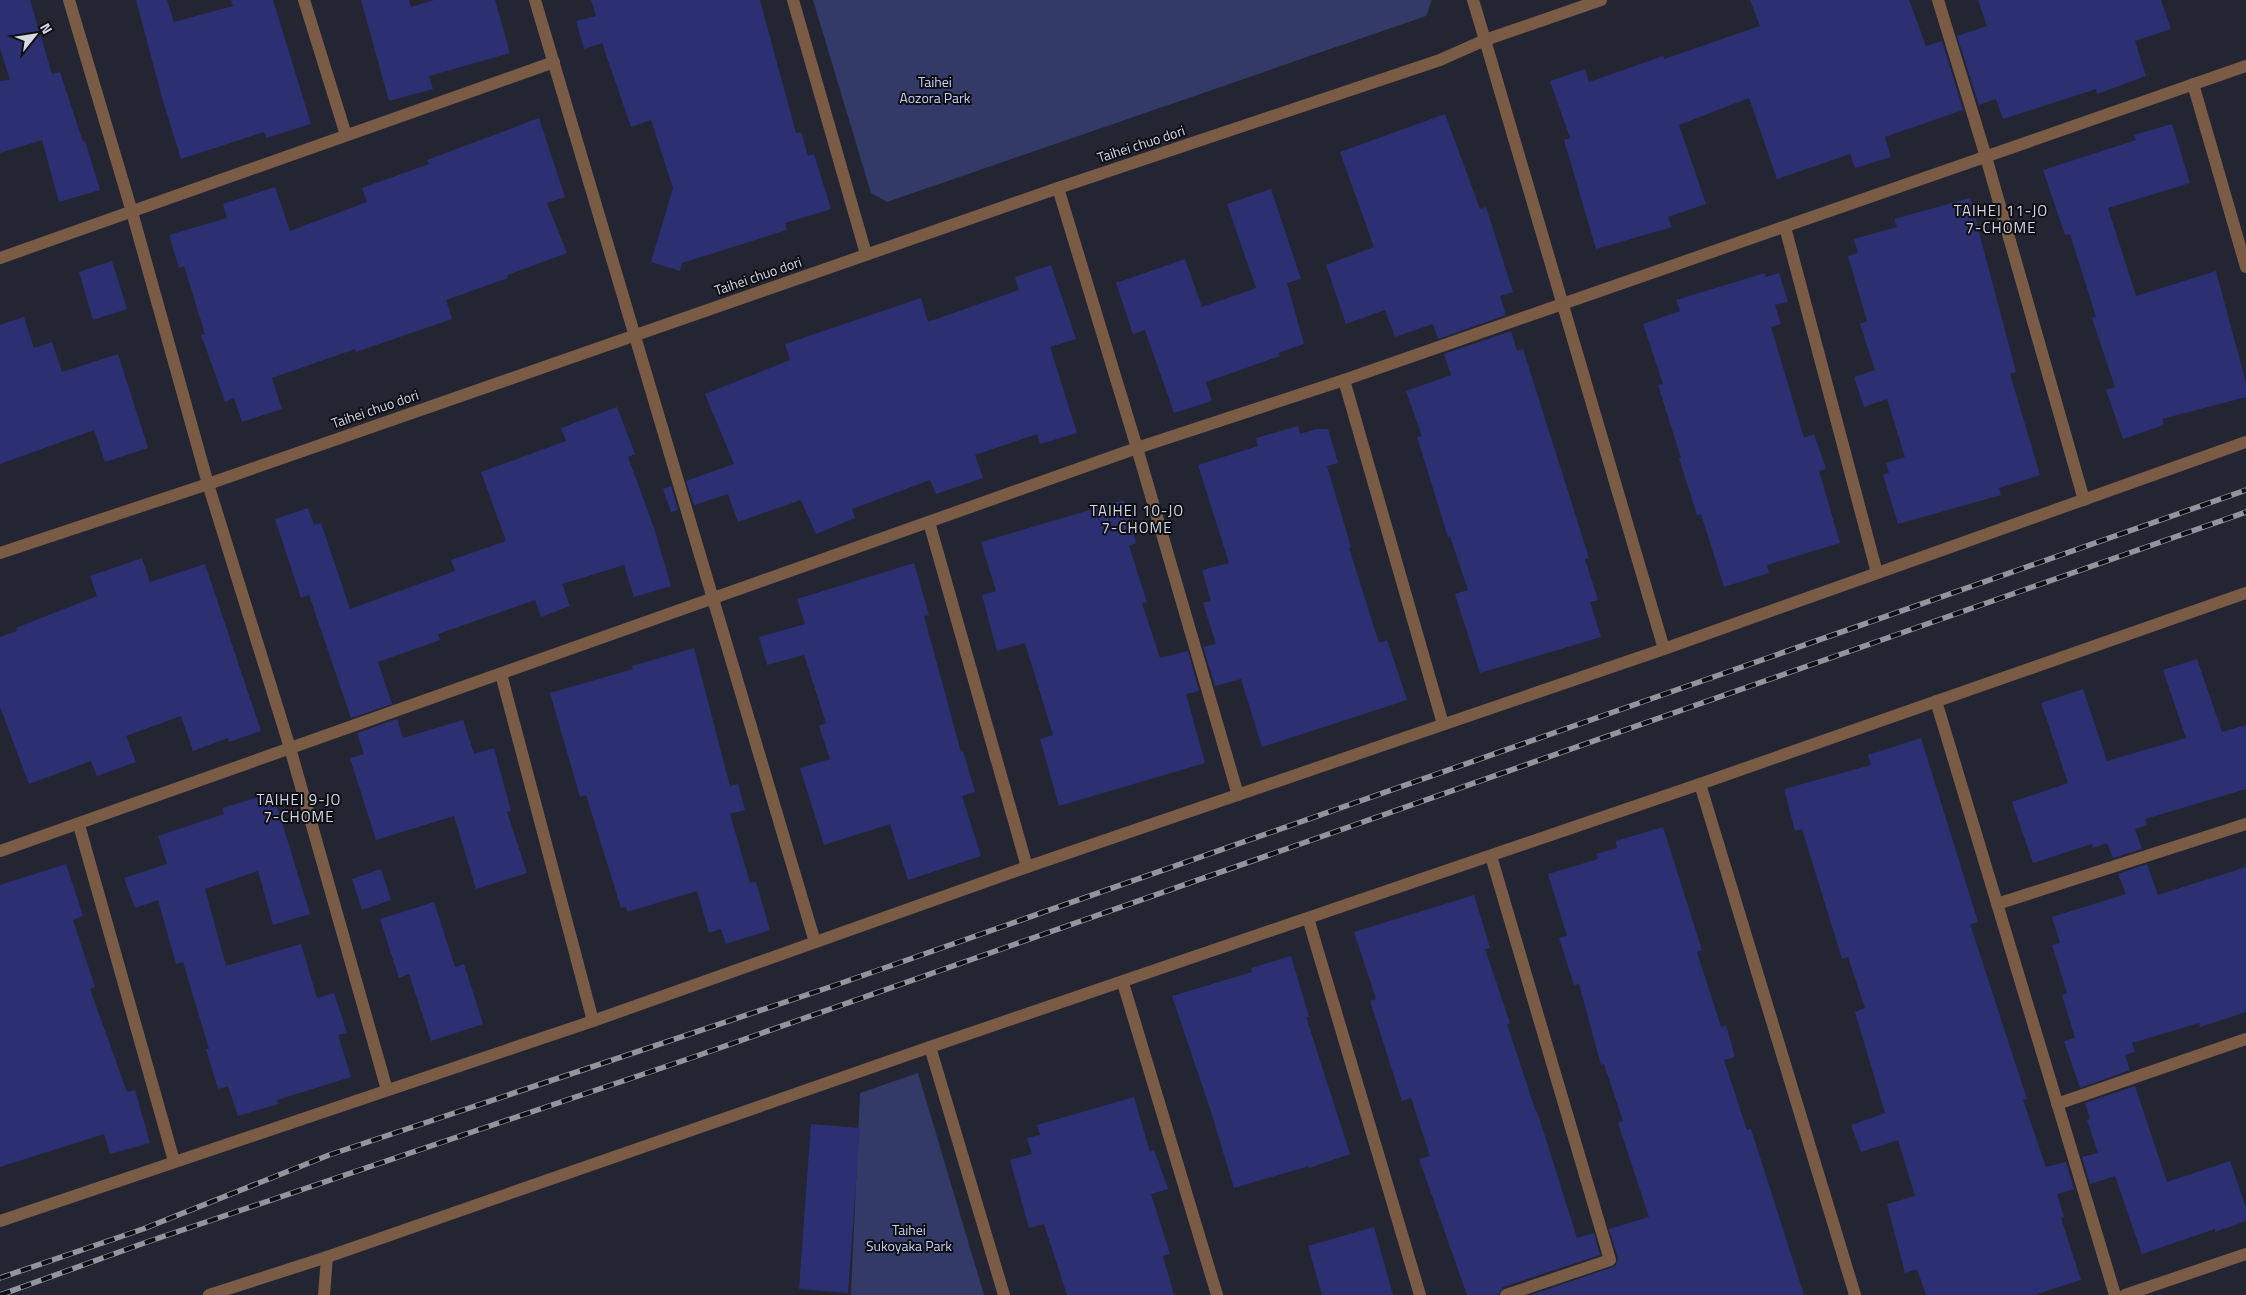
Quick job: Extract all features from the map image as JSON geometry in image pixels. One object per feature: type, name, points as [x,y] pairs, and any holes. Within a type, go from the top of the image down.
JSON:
[{"type":"street","points":[[69,0],[132,212],[208,484],[290,748],[387,1090]]},
{"type":"street","points":[[304,0],[346,135]]},
{"type":"street","points":[[536,0],[814,942]]},
{"type":"street","points":[[793,0],[866,254]]},
{"type":"street","points":[[1473,0],[1664,649]]},
{"type":"street","name":"Taihei chuo dori","points":[[0,553],[208,484],[634,334],[1058,188],[1440,60],[1485,40],[1601,0]]},
{"type":"street","points":[[1938,0],[1986,157],[2084,500]]},
{"type":"street","points":[[0,258],[554,62]]},
{"type":"street","points":[[0,851],[1137,448],[1344,380],[2246,66]]},
{"type":"street","points":[[2193,84],[2246,267]]},
{"type":"street","points":[[1058,188],[1137,448],[1238,795]]},
{"type":"street","points":[[1785,227],[1877,573]]},
{"type":"street","points":[[1344,380],[1443,724]]},
{"type":"street","points":[[0,1221],[593,1021],[1027,867],[1664,649],[2246,442]]},
{"type":"street","points":[[928,522],[1027,867]]},
{"type":"street","points":[[208,1295],[327,1257],[930,1047],[1123,983],[2246,593]]},
{"type":"street","points":[[501,674],[593,1021]]},
{"type":"street","points":[[1936,701],[2114,1295]]},
{"type":"street","points":[[1700,784],[1855,1295]]},
{"type":"street","points":[[79,824],[174,1161]]},
{"type":"street","points":[[1997,904],[2246,824]]},
{"type":"street","points":[[1491,856],[1610,1260],[1506,1295]]},
{"type":"street","points":[[1308,918],[1420,1295]]},
{"type":"street","points":[[1123,983],[1217,1295]]},
{"type":"street","points":[[2057,1104],[2246,1039]]},
{"type":"street","points":[[930,1047],[1004,1295]]},
{"type":"street","points":[[2125,1295],[2246,1254]]},
{"type":"street","points":[[324,1295],[327,1257]]},
{"type":"green space","name":"Taihei Aozora Park","points":[[813,0],[1432,0],[1426,16],[887,202],[871,193]]},
{"type":"green space","name":"Taihei Sukoyaka Park","points":[[918,1073],[984,1295],[851,1295],[860,1093]]},
{"type":"building","points":[[0,0],[30,0],[52,74],[60,72],[83,142],[85,141],[100,190],[59,202],[42,140],[0,153],[0,81],[10,80],[0,48]]},
{"type":"building","points":[[136,0],[167,0],[174,22],[233,6],[231,0],[273,0],[311,124],[266,138],[264,132],[181,159],[163,101]]},
{"type":"building","points":[[361,0],[409,0],[411,7],[434,0],[495,0],[510,53],[429,76],[433,89],[389,101]]},
{"type":"building","points":[[591,0],[760,0],[796,133],[801,132],[808,156],[814,154],[831,209],[785,223],[787,230],[682,263],[680,271],[651,262],[673,188],[651,120],[631,127],[602,43],[584,49],[576,21],[596,16]]},
{"type":"building","points":[[1750,0],[1909,0],[1926,46],[1942,41],[1963,110],[1885,137],[1891,157],[1855,168],[1850,154],[1777,179],[1749,98],[1679,125],[1706,204],[1668,217],[1672,227],[1596,249],[1564,140],[1570,138],[1550,81],[1585,69],[1589,82],[1663,56],[1664,59],[1760,26]]},
{"type":"building","points":[[1978,0],[2161,0],[2171,29],[2135,41],[2146,76],[2097,94],[2096,89],[2003,119],[1996,99],[1979,105],[1957,36],[1987,26]]},
{"type":"building","points":[[1445,114],[1480,209],[1486,207],[1513,292],[1500,296],[1506,315],[1438,339],[1433,324],[1395,337],[1385,310],[1346,324],[1326,265],[1374,247],[1340,152]]},
{"type":"building","points":[[539,118],[565,197],[547,203],[567,253],[507,275],[508,278],[446,300],[452,319],[356,352],[355,349],[272,378],[282,409],[242,422],[234,398],[225,402],[201,335],[205,334],[184,266],[179,268],[169,235],[227,218],[223,204],[275,187],[290,231],[367,202],[362,188],[429,164],[427,160]]},
{"type":"building","points":[[2172,124],[2190,183],[2108,208],[2136,296],[2216,271],[2246,383],[2246,397],[2162,419],[2164,425],[2123,439],[2106,390],[2115,387],[2092,318],[2096,317],[2070,234],[2065,235],[2043,170],[2136,140],[2134,135]]},
{"type":"building","points":[[1271,189],[1301,279],[1287,283],[1304,344],[1278,353],[1280,356],[1206,382],[1212,401],[1174,413],[1145,330],[1133,334],[1116,283],[1185,259],[1202,307],[1256,288],[1227,204]]},
{"type":"building","points":[[1970,198],[2016,372],[2010,374],[2040,475],[1999,488],[2001,495],[1898,524],[1883,475],[1889,473],[1886,463],[1905,457],[1887,399],[1864,407],[1854,377],[1875,370],[1860,324],[1867,321],[1848,256],[1858,253],[1854,239],[1897,227],[1894,219]]},
{"type":"building","points":[[112,261],[127,309],[93,320],[79,272]]},
{"type":"building","points":[[1051,265],[1076,339],[1050,347],[1077,433],[1040,444],[1037,434],[975,455],[983,478],[936,494],[930,480],[852,509],[855,518],[816,534],[801,500],[738,522],[728,494],[694,505],[686,481],[734,464],[705,394],[790,360],[785,344],[921,298],[928,322],[1019,290],[1015,277]]},
{"type":"building","points":[[1765,273],[1766,277],[1779,273],[1788,302],[1775,305],[1781,324],[1771,327],[1804,438],[1814,434],[1826,469],[1819,471],[1840,543],[1767,565],[1769,573],[1724,587],[1701,514],[1697,515],[1679,458],[1681,458],[1658,385],[1663,384],[1643,324],[1680,311],[1676,300]]},
{"type":"building","points":[[24,317],[34,348],[52,342],[62,372],[118,354],[148,448],[105,462],[94,430],[0,464],[0,325]]},
{"type":"building","points":[[1511,331],[1517,351],[1523,349],[1589,558],[1585,559],[1598,600],[1590,602],[1601,637],[1480,673],[1455,594],[1468,590],[1450,536],[1448,537],[1417,437],[1422,436],[1406,391],[1451,375],[1444,354]]},
{"type":"building","points":[[617,407],[635,454],[628,457],[654,528],[671,586],[634,597],[624,565],[562,584],[570,606],[541,617],[535,600],[438,634],[440,640],[378,662],[392,704],[351,718],[309,595],[301,598],[275,519],[308,508],[314,525],[321,523],[350,609],[455,571],[451,560],[506,541],[481,472],[566,441],[561,428]]},
{"type":"building","points":[[1298,426],[1300,434],[1316,429],[1328,429],[1338,463],[1327,466],[1351,547],[1349,548],[1379,643],[1387,640],[1407,700],[1262,747],[1241,679],[1215,686],[1203,647],[1216,644],[1203,603],[1211,601],[1202,570],[1229,563],[1198,465],[1258,446],[1256,438]]},
{"type":"building","points":[[671,486],[678,510],[671,512],[663,489]]},
{"type":"building","points":[[1124,500],[1136,543],[1129,546],[1147,602],[1142,603],[1160,658],[1188,651],[1199,691],[1186,694],[1205,763],[1059,806],[1040,739],[1053,735],[1025,643],[997,651],[982,595],[996,591],[981,542]]},
{"type":"building","points":[[142,558],[150,582],[205,564],[261,731],[229,742],[228,738],[193,751],[181,716],[126,736],[136,762],[97,776],[91,761],[29,784],[0,707],[0,637],[17,631],[16,628],[97,596],[90,576]]},
{"type":"building","points":[[914,563],[929,615],[924,616],[961,752],[963,751],[975,792],[962,796],[981,856],[908,880],[890,824],[824,845],[800,768],[830,759],[819,726],[826,723],[804,655],[767,665],[759,637],[805,624],[797,599]]},
{"type":"building","points":[[694,648],[730,786],[738,784],[745,810],[730,814],[750,883],[756,882],[770,930],[726,944],[721,929],[709,933],[697,891],[627,912],[626,906],[621,908],[586,795],[580,797],[550,693],[633,669],[632,666]]},
{"type":"building","points":[[2197,659],[2222,732],[2246,725],[2246,789],[2145,819],[2147,825],[2135,829],[2142,849],[2113,858],[2107,843],[2093,848],[2092,844],[2033,863],[2012,802],[2068,783],[2041,703],[2083,689],[2107,761],[2186,738],[2163,670]]},
{"type":"building","points":[[397,719],[403,738],[463,720],[474,754],[494,748],[511,811],[507,812],[527,873],[476,889],[454,816],[376,840],[350,758],[364,754],[357,733]]},
{"type":"building","points":[[1921,738],[1978,922],[1970,924],[2027,1099],[2023,1100],[2046,1167],[2066,1162],[2074,1189],[2057,1194],[2064,1217],[2061,1218],[2081,1280],[2034,1295],[1926,1295],[1917,1269],[1905,1273],[1887,1204],[1915,1196],[1898,1140],[1861,1152],[1851,1125],[1885,1113],[1855,1012],[1865,1008],[1848,957],[1842,959],[1802,829],[1795,831],[1784,789],[1871,765],[1868,755]]},
{"type":"building","points":[[273,793],[310,914],[273,925],[258,871],[205,889],[226,966],[301,944],[317,998],[334,993],[347,1033],[338,1035],[351,1077],[277,1100],[278,1104],[238,1116],[228,1086],[218,1089],[206,1049],[209,1049],[183,962],[176,964],[158,900],[135,908],[124,878],[167,864],[158,836],[224,814],[222,808]]},
{"type":"building","points":[[1663,827],[1702,950],[1697,952],[1721,1027],[1726,1025],[1735,1057],[1724,1060],[1747,1130],[1751,1129],[1804,1295],[1531,1295],[1616,1266],[1618,1258],[1609,1229],[1649,1217],[1618,1123],[1623,1121],[1604,1064],[1601,1065],[1579,984],[1574,985],[1559,938],[1567,936],[1548,874],[1598,859],[1596,854],[1617,848],[1616,841]]},
{"type":"building","points":[[66,864],[83,916],[73,920],[95,987],[90,989],[127,1092],[135,1090],[150,1143],[110,1154],[104,1134],[0,1167],[0,885]]},
{"type":"building","points":[[2147,864],[2158,895],[2246,867],[2246,1012],[2200,1027],[2199,1023],[2132,1043],[2135,1052],[2125,1055],[2130,1070],[2080,1088],[2064,1041],[2075,1038],[2062,995],[2067,993],[2052,945],[2060,943],[2052,917],[2126,894],[2118,874]]},
{"type":"building","points":[[381,869],[391,900],[362,910],[352,879]]},
{"type":"building","points":[[1474,895],[1490,948],[1485,949],[1510,1023],[1507,1024],[1577,1238],[1594,1233],[1600,1255],[1503,1287],[1498,1295],[1467,1295],[1419,1159],[1430,1156],[1411,1098],[1402,1101],[1370,1001],[1376,999],[1354,932]]},
{"type":"building","points":[[434,902],[455,967],[464,964],[483,1024],[431,1041],[409,974],[399,978],[380,919]]},
{"type":"building","points":[[1291,956],[1309,1017],[1306,1017],[1350,1154],[1309,1168],[1309,1166],[1234,1188],[1213,1118],[1172,996],[1252,972],[1251,968]]},
{"type":"building","points":[[2135,1086],[2167,1182],[2230,1161],[2246,1208],[2246,1221],[2215,1232],[2215,1229],[2142,1254],[2115,1176],[2090,1184],[2082,1157],[2098,1153],[2087,1120],[2090,1119],[2085,1103]]},
{"type":"building","points":[[1134,1097],[1150,1152],[1154,1150],[1168,1189],[1151,1194],[1170,1254],[1163,1256],[1174,1295],[1067,1295],[1044,1224],[1029,1228],[1010,1160],[1032,1154],[1027,1138],[1040,1135],[1037,1125]]},
{"type":"building","points":[[811,1124],[860,1128],[848,1293],[799,1289]]},
{"type":"building","points":[[1374,1227],[1393,1295],[1322,1295],[1308,1246]]},
{"type":"railway","points":[[0,1278],[143,1229],[329,1155],[833,986],[2246,490]]},
{"type":"railway","points":[[0,1295],[147,1242],[688,1059],[2246,512]]},
{"type":"district","name":"TAIHEI 11-JO 7-CHOME","points":[[2001,220]]},
{"type":"district","name":"TAIHEI 10-JO 7-CHOME","points":[[1137,520]]},
{"type":"district","name":"TAIHEI 9-JO 7-CHOME","points":[[299,808]]}]
